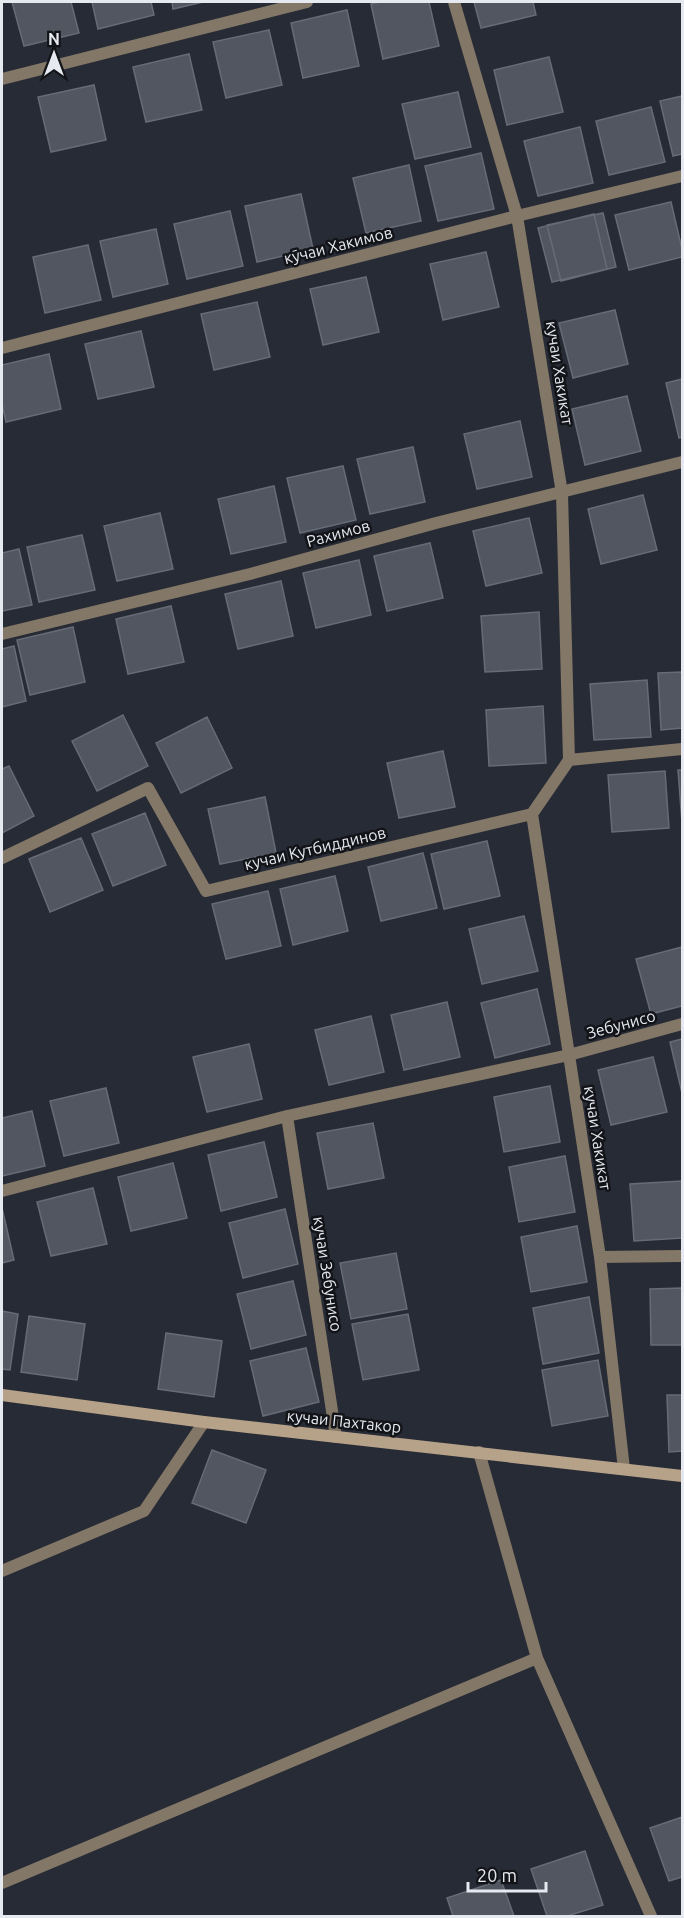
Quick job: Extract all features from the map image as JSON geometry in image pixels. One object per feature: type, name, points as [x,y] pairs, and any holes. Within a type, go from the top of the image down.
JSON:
[{"type":"main road","name":"кучаи Пахтакор","points":[[2,1395],[204,1422],[682,1476]]},
{"type":"street","points":[[2,79],[307,2]]},
{"type":"street","name":"кучаи Хакикат","points":[[454,2],[517,216],[562,493],[569,760]]},
{"type":"street","name":"кӯчаи Хакимов","points":[[2,348],[682,176]]},
{"type":"street","name":"Рахимов","points":[[2,634],[250,574],[436,523],[682,462]]},
{"type":"street","points":[[532,813],[569,760],[682,749]]},
{"type":"street","name":"кучаи Кутбиддинов","points":[[2,858],[148,788],[206,891],[532,813]]},
{"type":"street","name":"кучаи Хакикат","points":[[532,813],[600,1257],[624,1469]]},
{"type":"street","name":"Зебунисо","points":[[569,1055],[682,1024]]},
{"type":"street","points":[[2,1191],[287,1116],[569,1055]]},
{"type":"street","name":"кучаи Зебунисо","points":[[287,1116],[336,1437]]},
{"type":"street","points":[[600,1257],[682,1256]]},
{"type":"street","points":[[2,1571],[144,1511],[204,1422]]},
{"type":"street","points":[[479,1452],[537,1658],[651,1917]]},
{"type":"street","points":[[2,1883],[537,1658]]},
{"type":"building","points":[[12,2],[71,2],[79,33],[24,46]]},
{"type":"building","points":[[92,2],[151,2],[154,15],[98,29]]},
{"type":"building","points":[[172,2],[203,2],[173,9]]},
{"type":"building","points":[[429,2],[439,46],[383,59],[371,4]]},
{"type":"building","points":[[474,2],[533,2],[536,15],[481,28]]},
{"type":"building","points":[[347,10],[359,66],[303,78],[291,23]]},
{"type":"building","points":[[269,30],[282,85],[226,98],[213,42]]},
{"type":"building","points":[[189,54],[202,110],[146,122],[133,67]]},
{"type":"building","points":[[549,57],[563,112],[507,125],[494,70]]},
{"type":"building","points":[[94,85],[106,140],[51,152],[38,97]]},
{"type":"building","points":[[458,92],[471,147],[415,159],[402,104]]},
{"type":"building","points":[[682,96],[682,154],[673,156],[660,101]]},
{"type":"building","points":[[651,107],[665,162],[609,175],[596,121]]},
{"type":"building","points":[[580,127],[593,183],[538,196],[524,141]]},
{"type":"building","points":[[481,153],[494,209],[438,221],[425,166]]},
{"type":"building","points":[[409,165],[421,221],[366,233],[353,178]]},
{"type":"building","points":[[301,194],[313,249],[257,262],[245,206]]},
{"type":"building","points":[[671,202],[682,257],[629,270],[615,215]]},
{"type":"building","points":[[230,211],[243,266],[187,279],[174,224]]},
{"type":"building","points":[[603,213],[616,267],[561,281],[547,225]]},
{"type":"building","points":[[594,214],[607,269],[552,282],[538,228]]},
{"type":"building","points":[[156,229],[168,284],[113,297],[100,241]]},
{"type":"building","points":[[88,245],[101,300],[45,313],[33,257]]},
{"type":"building","points":[[486,252],[499,307],[443,320],[430,264]]},
{"type":"building","points":[[366,277],[379,332],[323,345],[310,289]]},
{"type":"building","points":[[257,302],[270,357],[214,370],[201,314]]},
{"type":"building","points":[[615,310],[628,364],[573,378],[559,323]]},
{"type":"building","points":[[141,331],[154,387],[98,399],[85,344]]},
{"type":"building","points":[[49,354],[61,409],[6,422],[2,404],[2,365]]},
{"type":"building","points":[[682,379],[682,437],[679,438],[666,383]]},
{"type":"building","points":[[627,396],[641,451],[585,465],[572,409]]},
{"type":"building","points":[[520,421],[532,477],[477,489],[464,434]]},
{"type":"building","points":[[413,447],[425,502],[370,514],[357,459]]},
{"type":"building","points":[[343,466],[356,520],[300,533],[287,478]]},
{"type":"building","points":[[274,486],[286,542],[231,554],[218,499]]},
{"type":"building","points":[[643,495],[657,550],[601,564],[588,509]]},
{"type":"building","points":[[160,513],[173,569],[117,581],[104,526]]},
{"type":"building","points":[[529,518],[542,573],[486,586],[473,531]]},
{"type":"building","points":[[82,535],[95,590],[39,602],[27,547]]},
{"type":"building","points":[[430,543],[443,598],[387,611],[374,556]]},
{"type":"building","points":[[19,549],[32,605],[2,611],[2,553]]},
{"type":"building","points":[[359,560],[371,615],[316,628],[303,573]]},
{"type":"building","points":[[281,581],[293,636],[238,649],[225,594]]},
{"type":"building","points":[[171,606],[184,662],[128,674],[116,619]]},
{"type":"building","points":[[539,612],[542,669],[485,672],[481,616]]},
{"type":"building","points":[[73,627],[85,682],[30,695],[17,640]]},
{"type":"building","points":[[14,646],[26,701],[2,707],[2,649]]},
{"type":"building","points":[[682,672],[682,728],[661,730],[658,673]]},
{"type":"building","points":[[647,680],[651,737],[594,740],[590,684]]},
{"type":"building","points":[[543,706],[546,763],[489,766],[486,710]]},
{"type":"building","points":[[123,715],[148,766],[97,791],[72,741]]},
{"type":"building","points":[[207,717],[232,768],[181,793],[156,743]]},
{"type":"building","points":[[443,751],[455,807],[399,818],[387,763]]},
{"type":"building","points":[[9,766],[34,816],[2,833],[2,769]]},
{"type":"building","points":[[678,770],[682,770],[682,823]]},
{"type":"building","points":[[665,771],[669,828],[612,832],[608,775]]},
{"type":"building","points":[[265,797],[276,853],[220,864],[208,809]]},
{"type":"building","points":[[145,813],[166,865],[113,886],[92,834]]},
{"type":"building","points":[[81,838],[103,890],[50,912],[29,859]]},
{"type":"building","points":[[487,841],[500,896],[444,909],[431,854]]},
{"type":"building","points":[[423,853],[437,908],[381,921],[368,867]]},
{"type":"building","points":[[335,876],[348,931],[293,945],[280,889]]},
{"type":"building","points":[[268,891],[281,946],[226,959],[212,904]]},
{"type":"building","points":[[524,916],[538,971],[482,984],[469,929]]},
{"type":"building","points":[[682,947],[682,1006],[651,1014],[636,959]]},
{"type":"building","points":[[537,989],[550,1044],[495,1058],[481,1003]]},
{"type":"building","points":[[447,1002],[460,1057],[404,1070],[391,1015]]},
{"type":"building","points":[[371,1016],[384,1072],[329,1085],[315,1030]]},
{"type":"building","points":[[682,1039],[682,1093],[670,1042]]},
{"type":"building","points":[[249,1044],[262,1099],[207,1112],[193,1057]]},
{"type":"building","points":[[653,1057],[667,1112],[611,1125],[598,1070]]},
{"type":"building","points":[[550,1086],[560,1142],[504,1152],[494,1097]]},
{"type":"building","points":[[106,1088],[119,1143],[64,1156],[50,1101]]},
{"type":"building","points":[[32,1111],[45,1166],[2,1176],[2,1118]]},
{"type":"building","points":[[373,1123],[384,1178],[328,1189],[317,1133]]},
{"type":"building","points":[[264,1142],[277,1197],[221,1211],[208,1155]]},
{"type":"building","points":[[565,1156],[575,1212],[519,1222],[509,1167]]},
{"type":"building","points":[[173,1163],[187,1218],[131,1231],[118,1177]]},
{"type":"building","points":[[682,1181],[682,1238],[634,1241],[630,1184]]},
{"type":"building","points":[[93,1188],[107,1244],[51,1256],[37,1202]]},
{"type":"building","points":[[2,1208],[14,1260],[2,1263]]},
{"type":"building","points":[[285,1209],[298,1264],[243,1278],[229,1223]]},
{"type":"building","points":[[577,1226],[587,1282],[531,1292],[521,1237]]},
{"type":"building","points":[[396,1253],[407,1309],[351,1319],[340,1263]]},
{"type":"building","points":[[293,1281],[306,1335],[251,1349],[237,1294]]},
{"type":"building","points":[[682,1288],[682,1345],[651,1345],[650,1289]]},
{"type":"building","points":[[589,1297],[599,1353],[543,1364],[533,1308]]},
{"type":"building","points":[[2,1311],[18,1314],[10,1370],[2,1369]]},
{"type":"building","points":[[408,1314],[419,1370],[363,1380],[352,1324]]},
{"type":"building","points":[[29,1316],[85,1324],[77,1380],[21,1372]]},
{"type":"building","points":[[166,1333],[222,1341],[214,1397],[158,1389]]},
{"type":"building","points":[[306,1348],[319,1402],[263,1416],[250,1361]]},
{"type":"building","points":[[598,1360],[608,1416],[552,1426],[542,1370]]},
{"type":"building","points":[[667,1395],[682,1395],[682,1451],[669,1452]]},
{"type":"building","points":[[212,1450],[266,1470],[246,1523],[192,1503]]},
{"type":"building","points":[[682,1817],[682,1877],[669,1881],[650,1828]]},
{"type":"building","points":[[585,1851],[603,1905],[567,1916],[547,1916],[531,1869]]},
{"type":"building","points":[[501,1880],[514,1916],[453,1916],[447,1898]]}]
